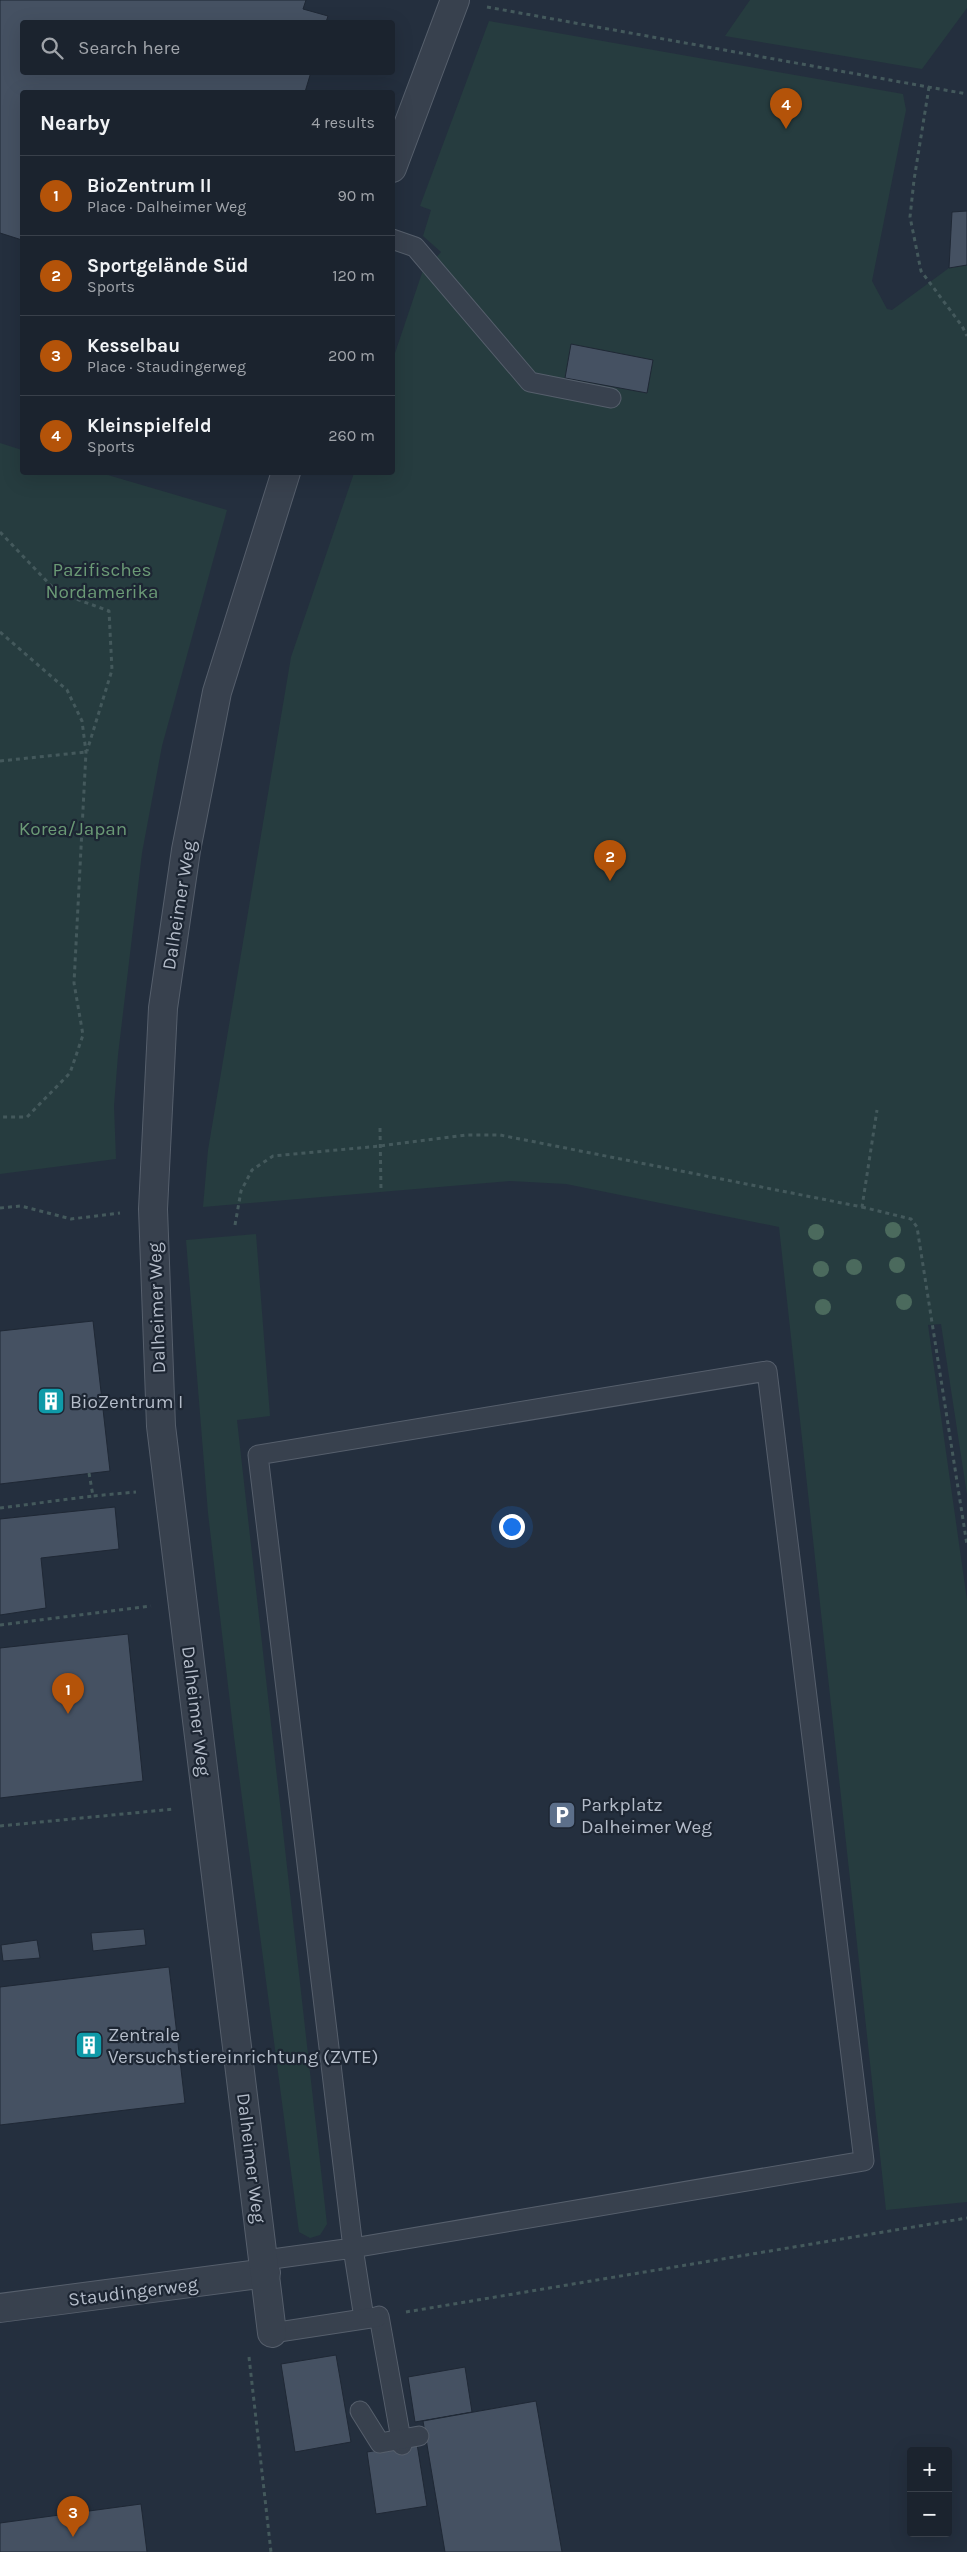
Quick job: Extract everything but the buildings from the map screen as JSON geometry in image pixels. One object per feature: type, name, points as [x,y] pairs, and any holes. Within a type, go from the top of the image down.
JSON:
[{"type":"street","points":[[395,160],[455,0]]},
{"type":"street","name":"Dalheimer Weg","points":[[272,2333],[161,1426],[153,1209],[163,1008],[186,850],[217,692],[285,475]]},
{"type":"street","name":"Staudingerweg","points":[[0,2308],[199,2282],[265,2266]]},
{"type":"lane","points":[[395,240],[415,247],[530,382],[611,398]]},
{"type":"lane","points":[[265,2266],[353,2248],[864,2161],[767,1371],[258,1455],[353,2248],[377,2316],[407,2440],[380,2443],[360,2411]]},
{"type":"lane","points":[[272,2333],[377,2316]]},
{"type":"path","points":[[492,8],[967,94]]},
{"type":"path","points":[[928,87],[910,217],[921,270],[962,326],[967,336]]},
{"type":"path","points":[[0,532],[57,592],[109,611],[112,670],[86,752]]},
{"type":"path","points":[[0,632],[67,690],[82,721],[86,752],[74,983],[83,1035],[70,1073],[27,1117],[0,1117]]},
{"type":"path","points":[[0,761],[86,752]]},
{"type":"path","points":[[862,1207],[877,1110]]},
{"type":"path","points":[[380,1128],[381,1191]]},
{"type":"path","points":[[236,1224],[241,1190],[252,1170],[273,1156],[380,1146],[466,1135],[500,1135],[862,1207],[911,1219],[917,1227],[967,1545]]},
{"type":"path","points":[[0,1208],[21,1206],[70,1219],[153,1209]]},
{"type":"path","points":[[89,1473],[93,1496]]},
{"type":"path","points":[[0,1508],[93,1496],[169,1489]]},
{"type":"path","points":[[0,1625],[183,1602]]},
{"type":"path","points":[[0,1826],[208,1806]]},
{"type":"path","points":[[377,2316],[967,2218]]},
{"type":"path","points":[[271,2552],[249,2358],[272,2333]]},
{"type":"green space","points":[[750,0],[967,0],[967,8],[922,69],[725,36]]},
{"type":"green space","points":[[489,21],[903,94],[906,110],[872,281],[887,309],[892,310],[949,268],[967,265],[967,1495],[941,1324],[928,1325],[967,1600],[967,2202],[886,2210],[779,1227],[566,1184],[510,1181],[203,1207],[208,1150],[291,657],[353,475],[395,475],[395,353],[422,273],[441,252],[423,236],[431,210],[420,206]]},
{"type":"green space","points":[[0,443],[20,449],[20,475],[108,475],[227,510],[162,746],[142,853],[118,1055],[114,1106],[116,1159],[0,1174]]},
{"type":"green space","points":[[256,1234],[270,1416],[237,1420],[327,2224],[320,2235],[310,2238],[299,2232],[234,1737],[208,1513],[186,1240]]},
{"type":"place","name":"Kleinspielfeld","points":[[786,129]]},
{"type":"place","name":"Sportgelände Süd","points":[[610,881]]},
{"type":"place","name":"BioZentrum I","points":[[51,1401]]},
{"type":"place","name":"BioZentrum II","points":[[68,1714]]},
{"type":"place","name":"Parkplatz Dalheimer Weg","points":[[562,1815]]},
{"type":"place","name":"Zentrale Versuchstiereinrichtung (ZVTE)","points":[[89,2045]]},
{"type":"place","name":"Kesselbau","points":[[73,2537]]},
{"type":"park label","name":"Pazifisches Nordamerika","points":[[102,580]]},
{"type":"park label","name":"Korea/Japan","points":[[73,828]]}]
